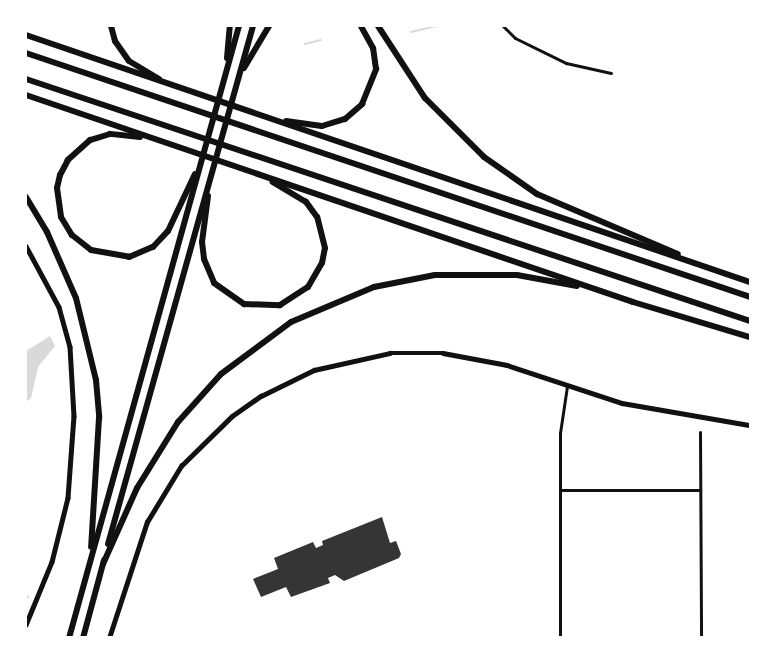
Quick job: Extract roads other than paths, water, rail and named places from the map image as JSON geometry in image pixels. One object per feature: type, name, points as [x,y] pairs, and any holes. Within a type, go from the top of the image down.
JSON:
[{"type":"highway","points":[[111,26],[115,41],[129,60],[191,94]]},
{"type":"highway","points":[[228,64],[230,26]]},
{"type":"highway","points":[[69,638],[239,26]]},
{"type":"highway","points":[[83,638],[253,26]]},
{"type":"highway","points":[[242,71],[268,26]]},
{"type":"highway","points":[[254,114],[322,126],[355,111],[369,93],[376,69],[374,48],[361,26]]},
{"type":"highway","points":[[378,26],[425,98],[484,157],[537,194],[709,268]]},
{"type":"highway","points":[[26,35],[191,94],[750,282]]},
{"type":"highway","points":[[26,52],[750,297]]},
{"type":"highway","points":[[26,79],[750,321]]},
{"type":"highway","points":[[26,95],[633,302]]},
{"type":"highway","points":[[181,147],[110,134],[77,149],[68,160],[57,188],[61,217],[72,235],[91,250],[109,256],[129,257],[144,252],[162,239],[199,168]]},
{"type":"highway","points":[[208,186],[202,242],[204,259],[214,283],[244,304],[280,305],[295,298],[308,287],[322,263],[323,232],[306,202],[240,167]]},
{"type":"highway","points":[[26,197],[47,232],[76,298],[96,380],[99,435],[90,563]]},
{"type":"highway","points":[[103,564],[148,468],[191,405],[242,356],[308,313],[374,287],[466,273],[546,279],[750,337]]},
{"type":"street","points":[[502,26],[515,38],[566,63],[611,73]]},
{"type":"street","points":[[26,246],[59,308],[70,347],[74,416],[68,498],[52,562],[26,625]]},
{"type":"street","points":[[109,638],[135,551],[161,496],[206,438],[261,396],[338,363],[417,352],[470,356],[622,403],[750,425]]},
{"type":"street","points":[[560,638],[560,433],[567,386]]},
{"type":"street","points":[[700,432],[701,638]]},
{"type":"street","points":[[560,490],[700,490]]},
{"type":"waterway","points":[[411,32],[437,26]]},
{"type":"waterway","points":[[305,44],[321,40]]}]
